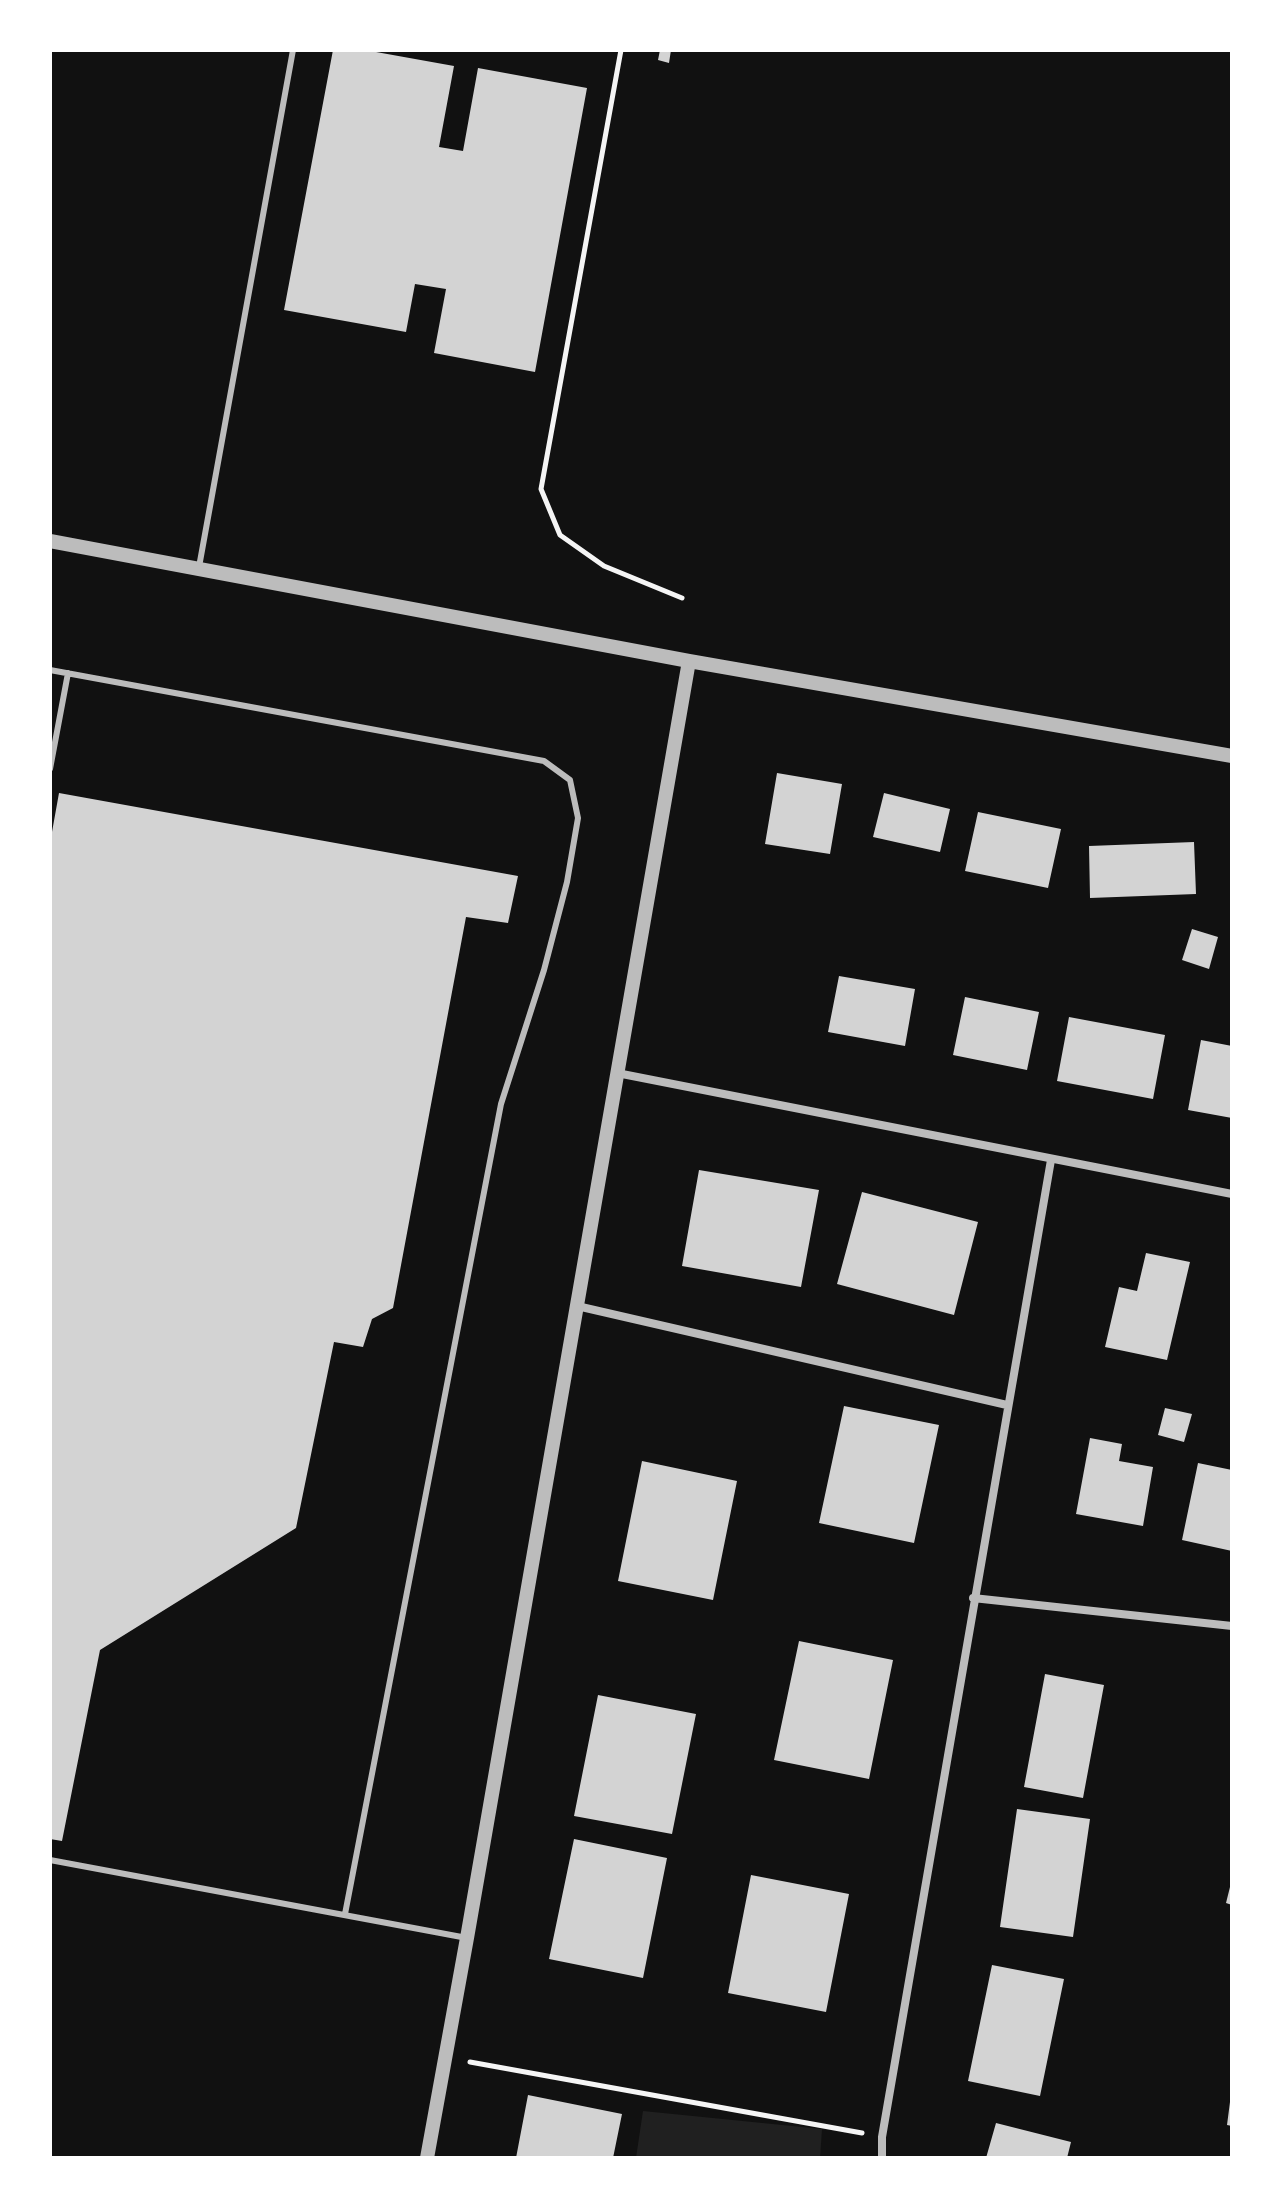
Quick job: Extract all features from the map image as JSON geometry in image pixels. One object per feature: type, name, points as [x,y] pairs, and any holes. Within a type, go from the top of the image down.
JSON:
[{"type":"street","points":[[50,541],[689,661],[1232,756]]},
{"type":"street","points":[[427,2158],[689,661]]},
{"type":"street","points":[[617,1073],[1232,1194]]},
{"type":"street","points":[[882,2158],[882,2137],[973,1598],[1051,1160]]},
{"type":"street","points":[[577,1306],[1007,1405]]},
{"type":"street","points":[[973,1598],[1232,1626]]},
{"type":"lane","points":[[198,570],[293,50]]},
{"type":"lane","points":[[50,670],[544,761],[570,780],[578,818],[567,882],[544,970],[501,1104],[345,1914]]},
{"type":"lane","points":[[50,769],[68,673]]},
{"type":"lane","points":[[50,1860],[467,1938]]},
{"type":"path","points":[[621,50],[541,489],[560,535],[604,566],[682,598]]},
{"type":"path","points":[[446,2058],[882,2137]]},
{"type":"shaded area","points":[[643,2111],[822,2129],[820,2158],[636,2158]]},
{"type":"building","points":[[333,50],[365,50],[454,66],[439,147],[463,151],[478,68],[587,88],[535,372],[434,353],[446,289],[415,284],[406,332],[284,310]]},
{"type":"building","points":[[660,50],[671,50],[669,63],[658,60]]},
{"type":"building","points":[[777,773],[842,784],[830,854],[765,844]]},
{"type":"building","points":[[59,793],[518,876],[508,923],[466,917],[393,1308],[372,1319],[363,1347],[334,1342],[296,1528],[100,1650],[62,1841],[50,1839],[50,843]]},
{"type":"building","points":[[884,793],[950,809],[940,852],[873,837]]},
{"type":"building","points":[[978,812],[1061,829],[1048,888],[965,871]]},
{"type":"building","points":[[1194,842],[1196,894],[1090,898],[1089,846]]},
{"type":"building","points":[[1192,929],[1218,937],[1209,969],[1182,960]]},
{"type":"building","points":[[839,976],[915,989],[905,1046],[828,1032]]},
{"type":"building","points":[[965,997],[1039,1012],[1027,1070],[953,1055]]},
{"type":"building","points":[[1069,1017],[1165,1035],[1153,1099],[1057,1081]]},
{"type":"building","points":[[1201,1040],[1232,1046],[1232,1118],[1188,1110]]},
{"type":"building","points":[[699,1170],[819,1190],[801,1287],[682,1266]]},
{"type":"building","points":[[862,1192],[978,1222],[954,1315],[837,1284]]},
{"type":"building","points":[[1146,1253],[1190,1262],[1167,1360],[1105,1347],[1119,1287],[1137,1291]]},
{"type":"building","points":[[844,1406],[939,1425],[914,1543],[819,1523]]},
{"type":"building","points":[[1165,1408],[1192,1414],[1184,1442],[1158,1435]]},
{"type":"building","points":[[1090,1438],[1122,1444],[1119,1461],[1153,1467],[1143,1526],[1076,1514]]},
{"type":"building","points":[[642,1461],[737,1481],[713,1600],[618,1581]]},
{"type":"building","points":[[1198,1463],[1232,1470],[1232,1551],[1182,1540]]},
{"type":"building","points":[[799,1641],[893,1660],[869,1779],[774,1760]]},
{"type":"building","points":[[1045,1674],[1104,1685],[1083,1798],[1024,1787]]},
{"type":"building","points":[[598,1695],[696,1714],[672,1834],[574,1816]]},
{"type":"building","points":[[1017,1809],[1090,1819],[1073,1937],[1000,1927]]},
{"type":"building","points":[[574,1839],[667,1858],[643,1978],[549,1959]]},
{"type":"building","points":[[751,1875],[849,1894],[826,2012],[728,1993]]},
{"type":"building","points":[[1232,1883],[1232,1905],[1226,1903]]},
{"type":"building","points":[[992,1965],[1064,1979],[1040,2096],[968,2081]]},
{"type":"building","points":[[528,2095],[622,2114],[613,2158],[516,2158]]},
{"type":"building","points":[[1232,2103],[1232,2126],[1227,2125]]},
{"type":"building","points":[[996,2123],[1071,2142],[1067,2158],[986,2158]]}]
